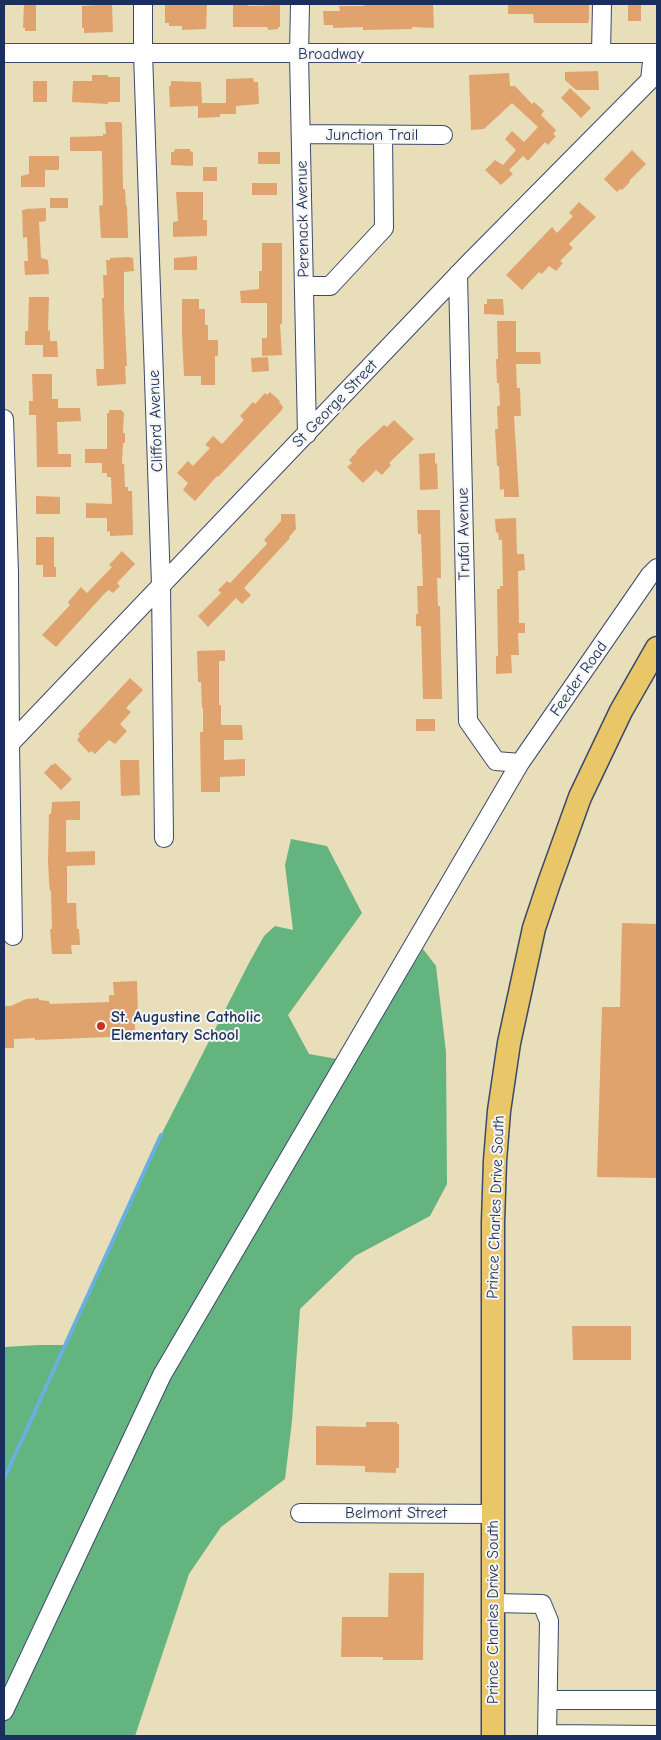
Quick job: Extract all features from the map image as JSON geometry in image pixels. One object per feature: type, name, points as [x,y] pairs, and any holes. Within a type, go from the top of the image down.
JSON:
[{"type":"main road","name":"Prince Charles Drive South","points":[[493,1736],[493,1214],[499,1111],[509,1043],[534,928],[548,883],[580,797],[621,711],[657,648]]},
{"type":"street","name":"Clifford Avenue","points":[[143,4],[143,53],[161,585],[164,838]]},
{"type":"street","name":"Perenack Avenue","points":[[300,4],[299,54],[307,434]]},
{"type":"street","points":[[601,53],[602,4]]},
{"type":"street","name":"Broadway","points":[[4,53],[655,53]]},
{"type":"street","name":"St George Street","points":[[7,746],[458,274],[650,80],[655,53]]},
{"type":"street","name":"Junction Trail","points":[[301,134],[443,135]]},
{"type":"street","points":[[304,286],[330,286],[384,228],[383,135]]},
{"type":"street","name":"Trufal Avenue","points":[[458,274],[468,721],[496,761],[520,764]]},
{"type":"street","points":[[4,419],[7,746],[13,936]]},
{"type":"street","name":"Feeder Road","points":[[4,1711],[162,1375],[520,764],[657,568]]},
{"type":"street","name":"Belmont Street","points":[[300,1513],[493,1514]]},
{"type":"street","points":[[493,1603],[542,1604],[549,1621],[547,1735],[656,1735]]},
{"type":"street","points":[[548,1700],[657,1700]]},
{"type":"green space","points":[[291,839],[327,846],[362,913],[288,1015],[309,1054],[354,1062],[423,949],[436,966],[446,1052],[447,1184],[430,1216],[355,1256],[300,1309],[292,1421],[285,1479],[221,1527],[189,1574],[135,1736],[4,1736],[4,1347],[65,1345],[161,1135],[249,963],[264,936],[275,926],[293,930],[285,865]]},
{"type":"building","points":[[24,4],[36,4],[36,31],[25,31],[25,28],[23,28]]},
{"type":"building","points":[[112,4],[113,32],[84,33],[84,28],[82,28],[82,6]]},
{"type":"building","points":[[165,4],[207,4],[206,29],[182,30],[182,26],[169,26],[169,23],[165,23]]},
{"type":"building","points":[[233,4],[248,4],[248,6],[280,5],[280,27],[268,30],[266,27],[233,27]]},
{"type":"building","points":[[364,4],[433,4],[434,28],[412,27],[412,29],[363,30],[363,27],[333,28],[333,25],[324,25],[323,11],[340,11],[339,6],[364,6]]},
{"type":"building","points":[[508,4],[589,4],[589,19],[588,23],[534,23],[533,14],[508,14]]},
{"type":"building","points":[[628,4],[641,4],[641,21],[628,21]]},
{"type":"building","points":[[598,71],[599,90],[576,90],[565,80],[565,72]]},
{"type":"building","points":[[509,73],[510,86],[515,86],[532,104],[534,102],[544,111],[541,115],[556,130],[553,134],[556,136],[548,145],[545,142],[528,161],[523,156],[509,170],[513,174],[501,185],[485,170],[495,160],[503,165],[516,150],[505,139],[512,131],[524,142],[538,127],[512,103],[484,129],[471,130],[469,75]]},
{"type":"building","points":[[92,75],[120,77],[120,102],[108,102],[108,104],[72,102],[73,81],[92,81]]},
{"type":"building","points":[[253,78],[254,82],[258,82],[259,104],[236,106],[236,114],[220,114],[220,117],[198,118],[198,106],[170,107],[169,86],[171,86],[171,81],[201,82],[202,103],[226,103],[226,79]]},
{"type":"building","points":[[33,81],[47,81],[47,102],[33,102]]},
{"type":"building","points":[[570,88],[591,108],[581,118],[561,98]]},
{"type":"building","points":[[105,122],[121,122],[122,124],[123,189],[125,189],[127,206],[128,238],[101,238],[99,206],[103,205],[102,151],[70,151],[70,137],[103,136],[103,134],[106,134]]},
{"type":"building","points":[[175,149],[190,149],[193,152],[193,166],[171,165],[171,152],[174,152]]},
{"type":"building","points":[[632,150],[646,164],[622,190],[620,189],[617,192],[604,179]]},
{"type":"building","points":[[258,152],[280,152],[280,164],[258,164]]},
{"type":"building","points":[[29,156],[59,156],[59,170],[45,170],[45,187],[21,187],[21,176],[29,174]]},
{"type":"building","points":[[203,167],[217,167],[217,181],[203,181]]},
{"type":"building","points":[[252,183],[277,183],[277,195],[252,195]]},
{"type":"building","points":[[176,192],[203,192],[203,220],[207,220],[207,236],[173,237],[173,222],[178,221]]},
{"type":"building","points":[[50,198],[68,198],[68,208],[50,208]]},
{"type":"building","points":[[579,202],[596,217],[569,244],[573,248],[560,261],[563,263],[556,271],[549,266],[542,274],[539,272],[522,290],[506,275],[552,227],[557,233],[573,216],[569,213]]},
{"type":"building","points":[[46,208],[46,221],[39,222],[41,258],[48,260],[49,274],[25,275],[24,261],[28,261],[27,237],[23,238],[22,210]]},
{"type":"building","points":[[262,243],[282,243],[282,324],[280,324],[282,355],[262,356],[262,338],[267,338],[267,303],[241,303],[240,291],[259,289],[259,271],[262,271]]},
{"type":"building","points":[[197,256],[197,270],[174,270],[174,258]]},
{"type":"building","points":[[133,258],[134,271],[124,272],[126,384],[97,386],[96,369],[104,369],[102,298],[104,298],[103,275],[107,275],[106,260]]},
{"type":"building","points":[[29,297],[49,297],[48,331],[50,330],[50,341],[57,341],[58,357],[43,357],[43,345],[25,345],[25,331],[28,331]]},
{"type":"building","points":[[182,299],[199,299],[199,309],[205,309],[205,325],[208,325],[208,340],[218,340],[218,356],[215,356],[215,385],[201,385],[201,376],[184,376]]},
{"type":"building","points":[[487,299],[503,299],[504,315],[484,314],[484,304],[487,304]]},
{"type":"building","points":[[497,321],[516,321],[516,352],[540,352],[541,364],[516,364],[517,388],[520,388],[521,416],[514,416],[519,497],[504,497],[504,489],[500,490],[499,466],[497,466],[495,429],[498,429],[497,406],[500,406],[496,359],[498,359]]},
{"type":"building","points":[[268,357],[269,371],[252,372],[251,358]]},
{"type":"building","points":[[32,374],[52,374],[52,399],[58,399],[58,408],[80,408],[81,421],[57,422],[58,454],[71,454],[71,467],[37,467],[36,415],[29,415],[29,401],[33,401]]},
{"type":"building","points":[[270,392],[280,401],[283,407],[282,410],[195,501],[183,490],[188,483],[177,473],[188,461],[193,466],[210,448],[205,445],[213,436],[222,444],[244,420],[240,416],[253,402],[255,404],[265,393],[267,395]]},
{"type":"building","points":[[109,410],[122,410],[124,412],[123,433],[125,433],[125,443],[123,443],[122,464],[124,464],[125,487],[128,487],[128,491],[132,491],[133,535],[110,536],[110,531],[107,532],[107,518],[86,518],[86,503],[112,504],[111,477],[107,477],[107,473],[102,473],[102,463],[85,463],[85,449],[107,449],[107,413],[109,413]]},
{"type":"building","points":[[394,420],[414,439],[389,463],[391,465],[382,475],[376,470],[363,483],[347,467],[352,463],[349,460],[384,425],[387,427]]},
{"type":"building","points":[[435,453],[438,489],[420,490],[419,454]]},
{"type":"building","points":[[36,496],[60,497],[60,514],[36,514]]},
{"type":"building","points":[[417,510],[440,510],[441,578],[437,578],[438,606],[440,606],[442,699],[423,699],[421,626],[416,626],[416,614],[418,614],[417,586],[423,586],[421,534],[418,534]]},
{"type":"building","points":[[281,514],[295,514],[296,529],[244,588],[251,595],[242,604],[236,598],[208,627],[198,616],[221,593],[218,590],[227,581],[230,583],[266,545],[267,543],[264,540],[281,521]]},
{"type":"building","points":[[516,518],[517,554],[524,554],[525,570],[518,571],[519,623],[525,623],[525,633],[518,633],[519,655],[511,655],[512,673],[496,674],[496,656],[498,656],[497,589],[503,586],[502,540],[499,540],[498,532],[496,533],[495,519]]},
{"type":"building","points":[[36,537],[54,537],[56,577],[43,577],[43,565],[36,565]]},
{"type":"building","points":[[122,551],[135,564],[117,583],[120,586],[113,593],[109,590],[105,593],[56,647],[42,635],[70,605],[68,602],[81,587],[87,593],[112,567],[109,565]]},
{"type":"building","points":[[225,650],[225,661],[219,661],[221,725],[242,725],[243,740],[224,740],[224,760],[245,759],[245,776],[220,777],[220,792],[201,792],[200,732],[203,732],[203,708],[201,682],[198,682],[197,651]]},
{"type":"building","points":[[130,678],[143,690],[126,708],[131,712],[120,724],[127,731],[115,744],[109,740],[95,754],[91,751],[89,753],[77,740],[80,736],[78,734]]},
{"type":"building","points":[[416,719],[435,719],[435,731],[416,731]]},
{"type":"building","points":[[120,760],[139,760],[140,795],[121,796]]},
{"type":"building","points":[[55,763],[72,779],[61,790],[44,773]]},
{"type":"building","points":[[80,801],[80,820],[66,820],[66,852],[95,851],[95,865],[67,866],[67,903],[76,903],[80,945],[71,945],[72,954],[52,954],[50,929],[52,929],[51,891],[48,861],[49,814],[51,814],[52,802]]},
{"type":"building","points":[[622,923],[657,924],[657,1178],[597,1177],[602,1007],[620,1007]]},
{"type":"building","points":[[137,981],[138,1013],[135,1014],[135,1036],[35,1040],[35,1038],[14,1039],[14,1048],[4,1048],[4,1006],[11,1006],[26,999],[39,998],[39,1000],[49,1001],[50,1004],[109,1002],[109,995],[114,995],[113,982]]},
{"type":"building","points":[[572,1326],[631,1326],[631,1360],[573,1360]]},
{"type":"building","points":[[366,1422],[397,1422],[399,1424],[399,1468],[396,1468],[396,1473],[365,1472],[365,1466],[316,1465],[316,1426],[366,1427]]},
{"type":"building","points":[[389,1573],[424,1573],[423,1660],[383,1660],[383,1657],[341,1657],[342,1617],[388,1617]]},
{"type":"waterway","points":[[4,1479],[161,1135]]},
{"type":"place","name":"St. Augustine Catholic Elementary School","points":[[101,1026]]}]
